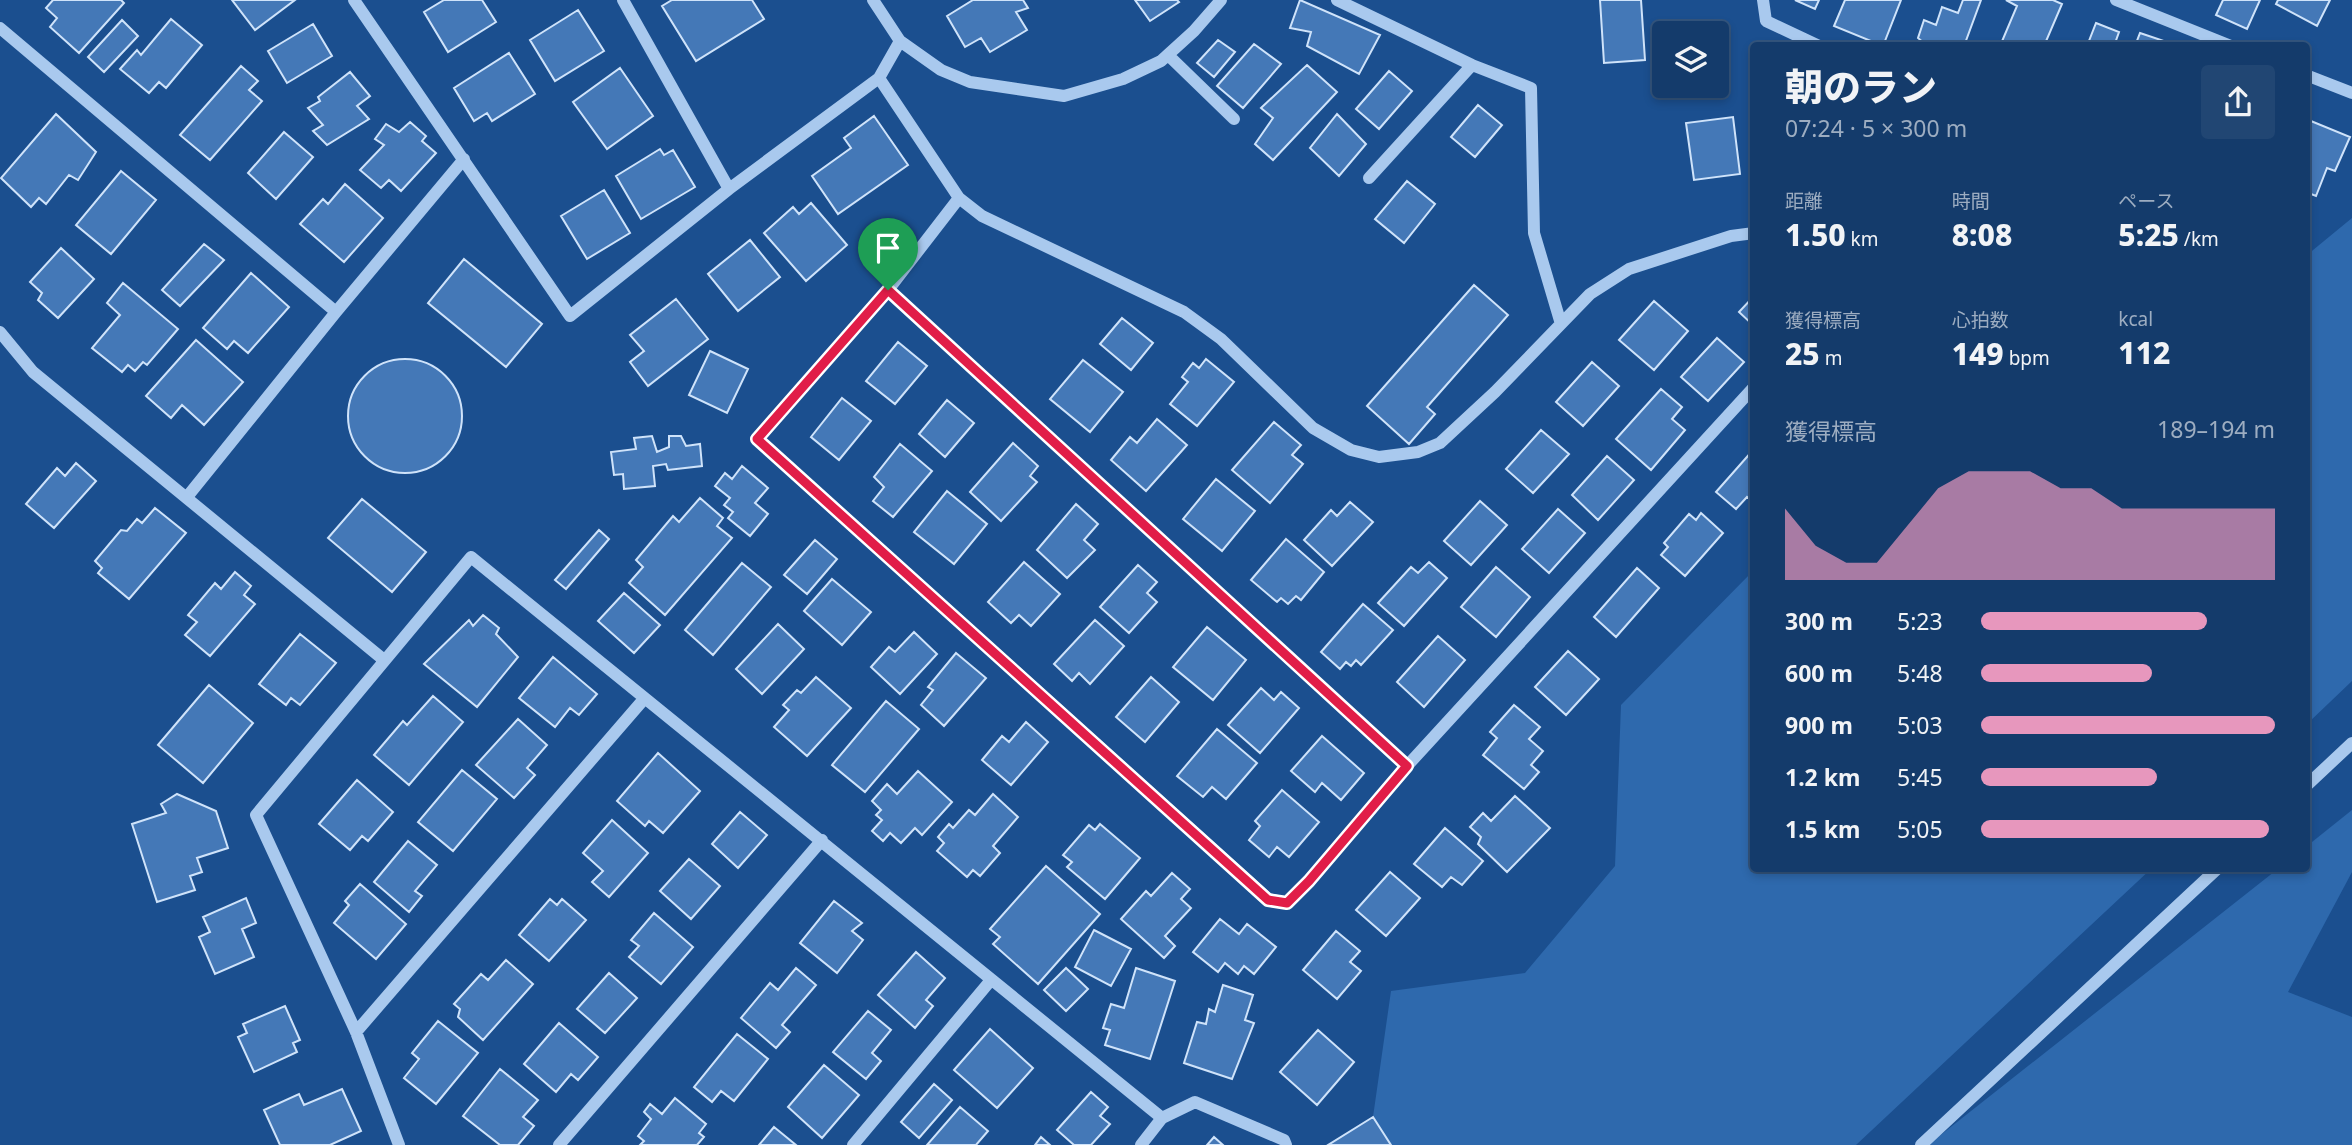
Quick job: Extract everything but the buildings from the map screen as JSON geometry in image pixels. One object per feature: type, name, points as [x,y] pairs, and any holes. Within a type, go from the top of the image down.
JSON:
[{"type":"street","points":[[354,0],[570,316],[729,189],[879,78],[900,41]]},
{"type":"street","points":[[623,0],[729,189]]},
{"type":"street","points":[[873,0],[900,41],[941,71],[970,82],[1064,96],[1123,79],[1161,61],[1194,32],[1221,0]]},
{"type":"street","points":[[1337,0],[1472,65],[1531,88],[1534,233],[1562,324]]},
{"type":"street","points":[[1763,0],[1766,21],[1811,42]]},
{"type":"street","points":[[2116,0],[2221,42]]},
{"type":"street","points":[[0,28],[336,312]]},
{"type":"street","points":[[1168,55],[1234,119]]},
{"type":"street","points":[[1369,178],[1472,65]]},
{"type":"street","points":[[2310,77],[2352,93]]},
{"type":"street","points":[[879,78],[959,198],[982,216],[1184,312],[1221,339],[1313,428],[1351,450],[1379,457],[1418,452],[1440,443],[1495,392],[1590,294],[1629,270],[1731,236],[1750,234]]},
{"type":"street","points":[[187,497],[464,159]]},
{"type":"street","points":[[959,198],[888,290],[757,439],[1268,900],[1287,903],[1309,881],[1407,766],[1750,391]]},
{"type":"street","points":[[888,290],[1407,766]]},
{"type":"street","points":[[0,332],[33,372],[384,660]]},
{"type":"street","points":[[399,1145],[356,1032],[256,815],[471,557],[1162,1118]]},
{"type":"street","points":[[356,1032],[644,699]]},
{"type":"street","points":[[2310,782],[2352,743]]},
{"type":"street","points":[[559,1145],[822,840]]},
{"type":"street","points":[[1921,1145],[2214,872]]},
{"type":"street","points":[[853,1145],[991,980]]},
{"type":"street","points":[[1140,1145],[1162,1118],[1195,1102],[1284,1140],[1286,1145]]},
{"type":"shaded area","points":[[2352,218],[2352,681],[2310,721],[2310,253]]},
{"type":"shaded area","points":[[1750,574],[1750,872],[2148,872],[1856,1145],[1392,1145],[1373,1117],[1391,991],[1525,973],[1615,866],[1621,705]]},
{"type":"shaded area","points":[[2352,810],[2352,872],[2288,992],[2352,1017],[2352,1145],[1928,1145],[2274,872],[2310,872],[2310,844]]},
{"type":"route","points":[[888,290],[1407,766],[1287,903],[1268,900],[757,439],[888,290]]}]
